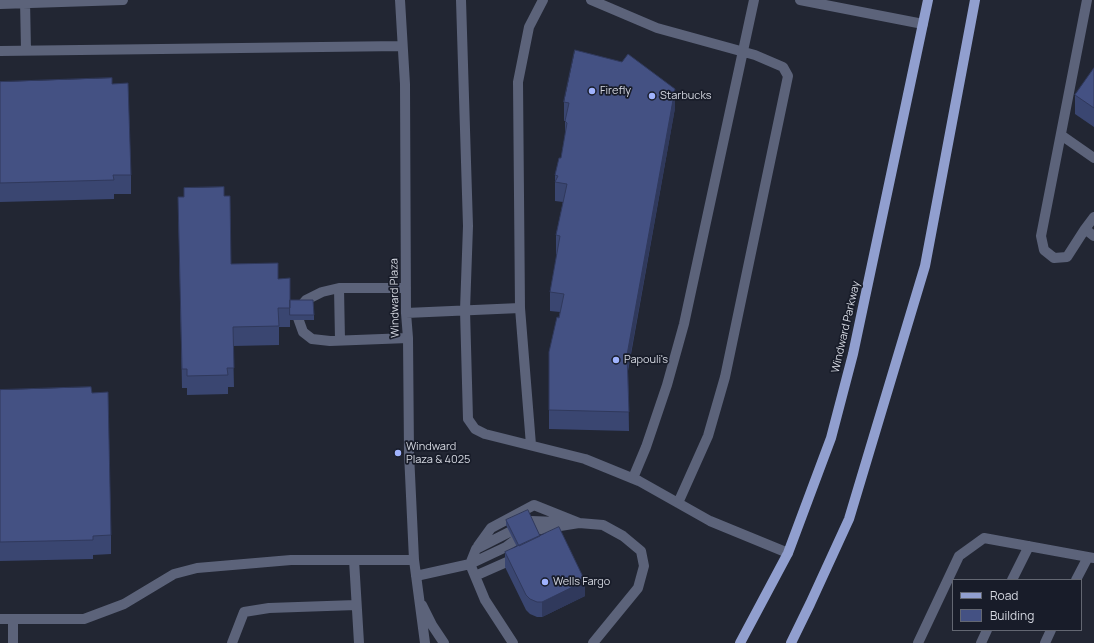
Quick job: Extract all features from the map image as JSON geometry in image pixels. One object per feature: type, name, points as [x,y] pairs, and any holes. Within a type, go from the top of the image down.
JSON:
[{"type":"main road","name":"Windward Parkway","points":[[740,643],[788,553],[831,438],[853,354],[928,0]]},
{"type":"main road","points":[[791,643],[849,519],[925,266],[975,0]]},
{"type":"street","points":[[0,4],[25,1],[123,0]]},
{"type":"street","name":"Windward Plaza","points":[[400,0],[405,84],[406,313],[408,338],[409,453],[414,560],[425,643]]},
{"type":"street","points":[[461,0],[468,226],[465,310],[468,419],[475,429],[485,434],[585,459],[633,478],[710,521],[788,553]]},
{"type":"street","points":[[531,445],[520,308],[518,82],[529,27],[543,0]]},
{"type":"street","points":[[591,0],[657,28],[755,55],[783,67],[788,76],[725,378],[708,436],[678,503]]},
{"type":"street","points":[[633,478],[646,447],[667,385],[684,324],[754,0]]},
{"type":"street","points":[[800,0],[841,4],[923,24]]},
{"type":"street","points":[[1087,0],[1041,236],[1044,250],[1054,258],[1067,257],[1085,228],[1094,217]]},
{"type":"street","points":[[25,1],[26,50]]},
{"type":"street","points":[[0,51],[402,46]]},
{"type":"street","points":[[1060,135],[1094,158]]},
{"type":"street","points":[[1085,228],[1094,236]]},
{"type":"street","points":[[406,288],[339,288],[322,292],[306,300],[300,307],[298,318],[303,332],[312,339],[340,340],[408,338]]},
{"type":"street","points":[[339,288],[340,340]]},
{"type":"street","points":[[406,313],[520,308]]},
{"type":"street","points":[[513,643],[485,600],[473,570],[476,549],[491,528],[534,506],[579,523]]},
{"type":"street","points":[[476,549],[531,521],[603,525],[623,536],[641,551],[644,566],[638,588],[593,643]]},
{"type":"street","points":[[555,538],[579,523]]},
{"type":"street","points":[[473,570],[539,538],[579,523]]},
{"type":"street","points":[[918,643],[959,556],[984,538],[1091,558],[1077,579]]},
{"type":"street","points":[[1012,579],[1029,546]]},
{"type":"street","points":[[416,576],[473,570],[526,553]]},
{"type":"street","points":[[0,619],[84,619],[124,604],[174,574],[197,568],[291,560],[414,560]]},
{"type":"street","points":[[354,560],[359,643]]},
{"type":"street","name":"Windward Plaza","points":[[418,596],[432,625],[444,643]]},
{"type":"street","points":[[232,643],[244,612],[269,608],[356,605]]},
{"type":"street","points":[[13,619],[13,643]]},
{"type":"street","points":[[981,643],[987,631]]},
{"type":"street","points":[[1044,643],[1050,631]]},
{"type":"building","points":[[575,50],[622,62],[628,54],[675,89],[627,355],[629,412],[549,410],[549,352],[564,294],[550,292],[560,236],[556,235],[567,184],[555,182],[558,176],[555,175],[559,158],[561,158],[567,123],[565,121],[569,103],[564,102]]},
{"type":"building","points":[[1094,68],[1094,108],[1075,95]]},
{"type":"building","points":[[112,78],[112,84],[128,83],[131,175],[113,175],[114,180],[0,183],[0,82]]},
{"type":"building","points":[[224,187],[224,196],[230,196],[231,264],[278,263],[278,279],[290,278],[290,308],[278,308],[279,326],[233,327],[234,368],[227,368],[228,375],[187,376],[187,369],[182,369],[178,197],[184,197],[184,188]]},
{"type":"building","points":[[290,300],[313,300],[314,315],[290,315]]},
{"type":"building","points":[[91,387],[92,393],[108,392],[111,535],[93,536],[93,540],[0,542],[0,390]]},
{"type":"building","points":[[528,510],[540,536],[519,546],[506,520]]},
{"type":"building","name":"Wells Fargo","points":[[559,527],[585,581],[542,602],[537,602],[530,599],[526,595],[505,552]]},
{"type":"place","name":"Firefly","points":[[592,91]]},
{"type":"place","name":"Starbucks","points":[[652,96]]},
{"type":"place","name":"Papouli's","points":[[616,360]]},
{"type":"place","name":"Windward Plaza & 4025","points":[[398,453]]},
{"type":"place","name":"Wells Fargo","points":[[545,582]]}]
